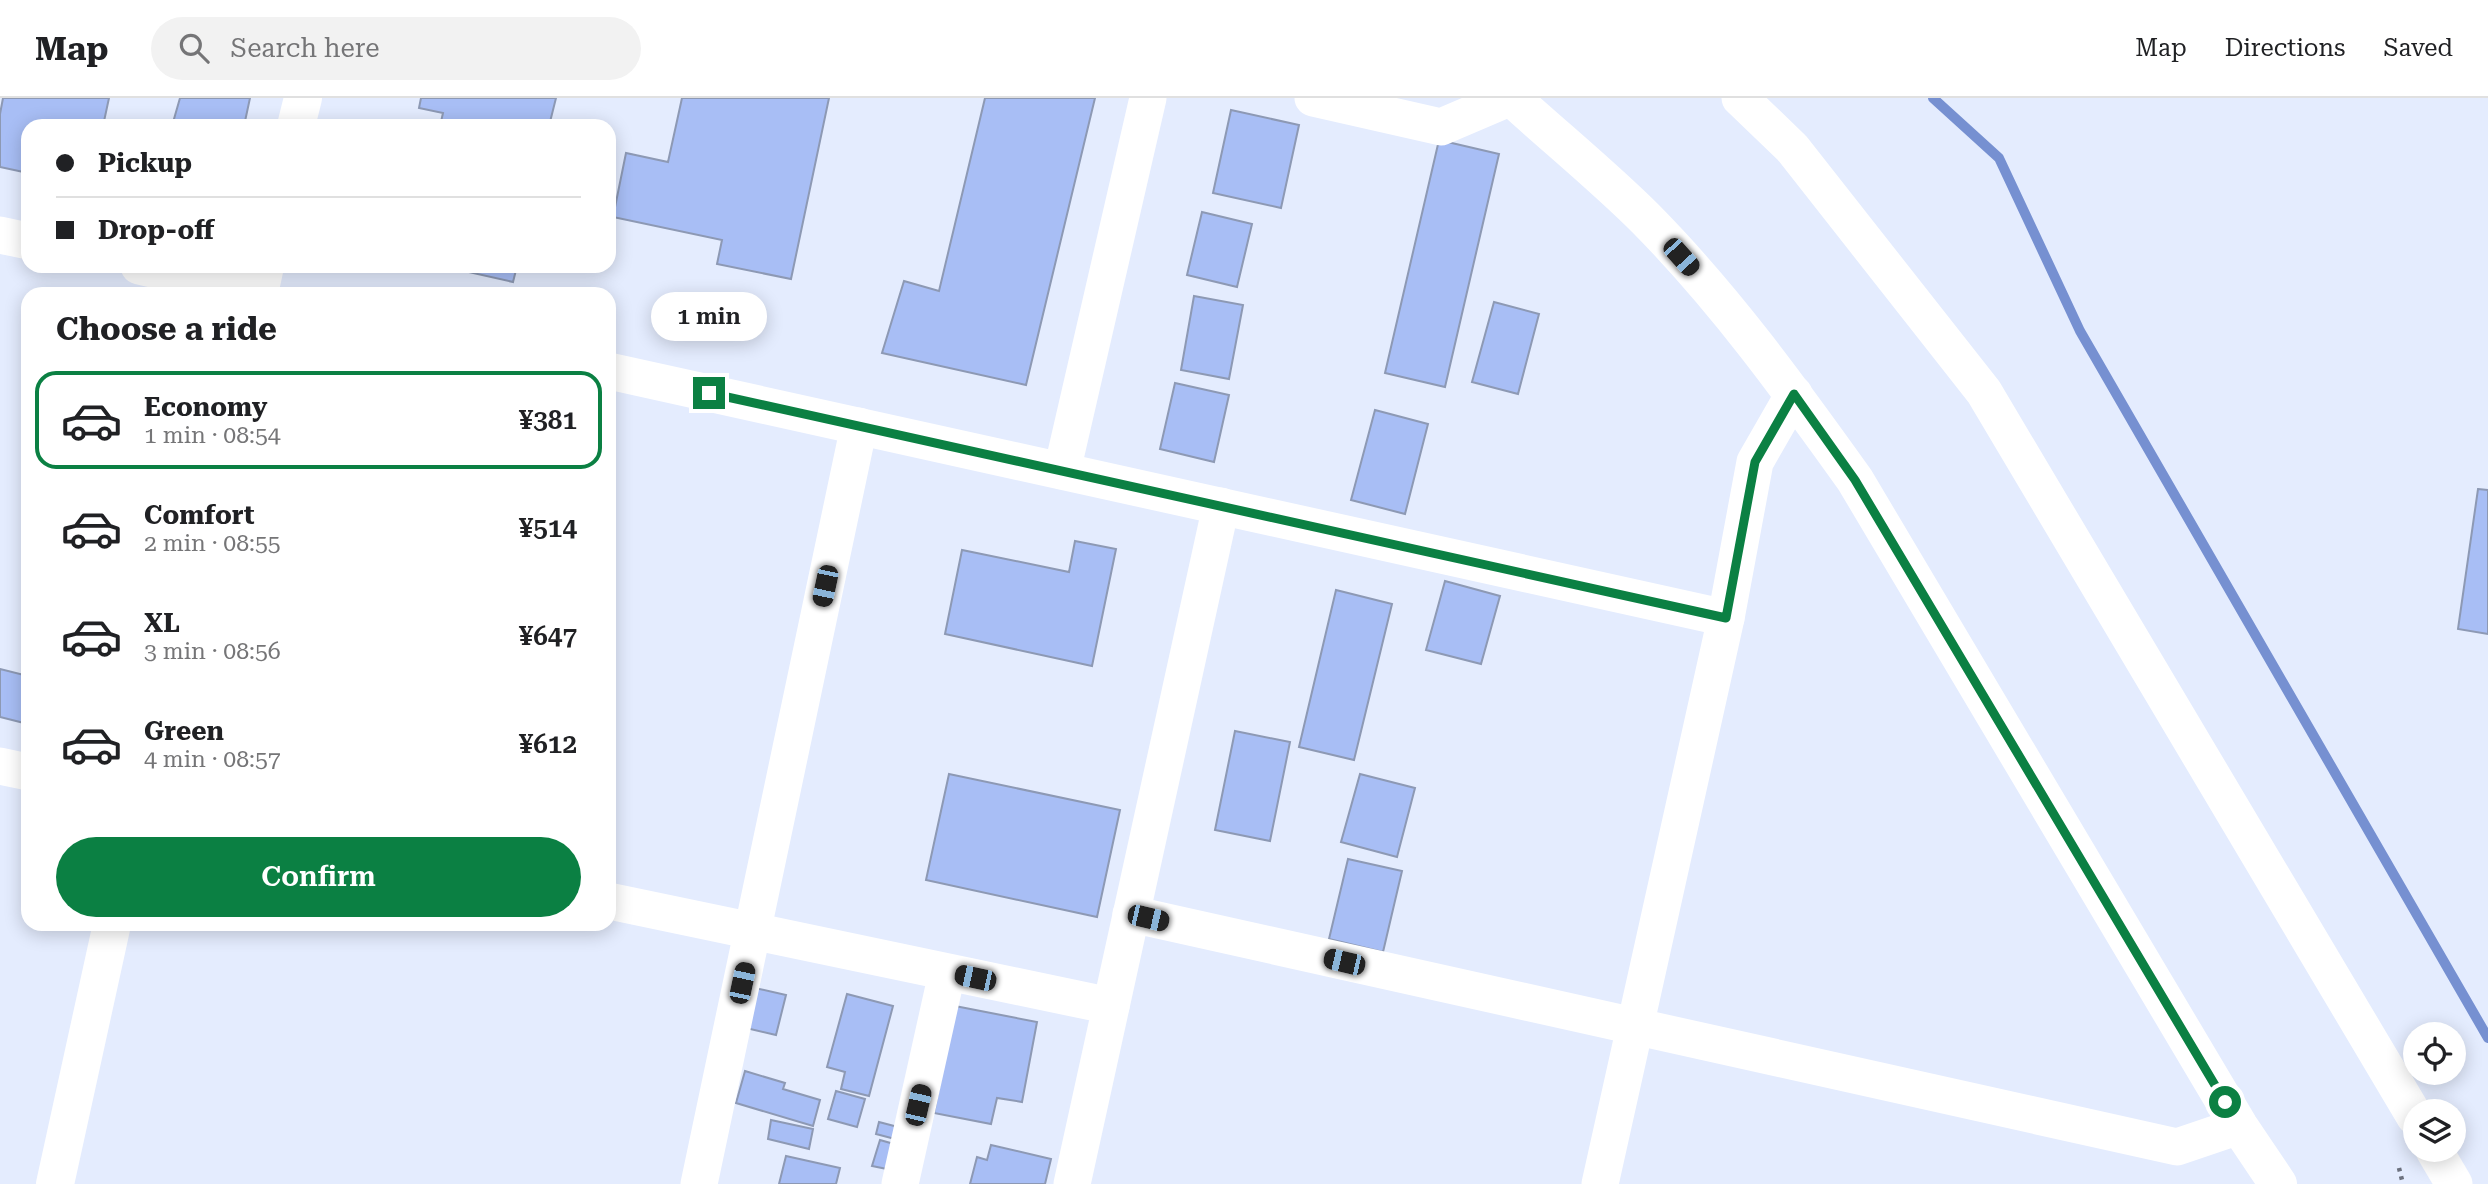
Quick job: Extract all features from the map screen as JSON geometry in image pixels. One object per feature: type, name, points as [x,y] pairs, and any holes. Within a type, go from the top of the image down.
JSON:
[{"type":"street","points":[[298,119],[303,98]]},
{"type":"street","points":[[1062,471],[1148,98]]},
{"type":"street","points":[[1313,98],[1441,127],[1510,98],[1645,218],[1716,296],[1794,394],[1855,480],[2239,1126],[2278,1184]]},
{"type":"street","points":[[1740,98],[1792,148],[1983,392],[2404,1099]]},
{"type":"street","points":[[0,235],[21,240]]},
{"type":"street","points":[[169,273],[229,287]]},
{"type":"street","points":[[616,373],[1726,618]]},
{"type":"street","points":[[1600,1184],[1726,618],[1755,462],[1794,394]]},
{"type":"street","points":[[699,1184],[859,426]]},
{"type":"street","points":[[1072,1184],[1221,506]]},
{"type":"street","points":[[0,766],[21,770]]},
{"type":"street","points":[[616,903],[1111,1006]]},
{"type":"street","points":[[1131,914],[1635,1028],[2177,1146],[2239,1126]]},
{"type":"street","points":[[55,1184],[110,931]]},
{"type":"street","points":[[900,1184],[947,973]]},
{"type":"street","points":[[2441,1162],[2454,1184]]},
{"type":"building","points":[[3,98],[109,98],[104,119],[21,119],[21,172],[0,167],[0,114]]},
{"type":"building","points":[[180,98],[250,98],[246,119],[174,119]]},
{"type":"building","points":[[421,98],[556,98],[551,119],[442,119],[443,113],[419,108]]},
{"type":"building","points":[[682,98],[829,98],[791,279],[717,264],[722,240],[616,218],[616,202],[626,153],[668,162]]},
{"type":"building","points":[[985,98],[1095,98],[1026,385],[882,353],[904,281],[939,291]]},
{"type":"building","points":[[1231,110],[1299,125],[1281,208],[1213,193]]},
{"type":"building","points":[[1439,140],[1499,154],[1445,387],[1385,373]]},
{"type":"building","points":[[1202,212],[1252,224],[1237,287],[1187,275]]},
{"type":"building","points":[[473,273],[515,273],[513,282]]},
{"type":"building","points":[[1194,296],[1243,305],[1229,379],[1181,370]]},
{"type":"building","points":[[1494,302],[1539,314],[1518,394],[1472,382]]},
{"type":"building","points":[[1175,383],[1229,395],[1214,462],[1160,449]]},
{"type":"building","points":[[1375,410],[1428,424],[1405,514],[1351,500]]},
{"type":"building","points":[[2478,489],[2488,490],[2488,634],[2458,629]]},
{"type":"building","points":[[1075,541],[1116,549],[1092,666],[945,634],[962,550],[1069,572]]},
{"type":"building","points":[[1445,581],[1500,596],[1481,664],[1426,650]]},
{"type":"building","points":[[1336,590],[1392,604],[1354,760],[1299,747]]},
{"type":"building","points":[[0,669],[21,674],[21,722],[0,717]]},
{"type":"building","points":[[1235,731],[1290,742],[1270,841],[1215,830]]},
{"type":"building","points":[[949,774],[1120,810],[1097,917],[926,880]]},
{"type":"building","points":[[1360,774],[1415,788],[1397,857],[1341,842]]},
{"type":"building","points":[[1348,859],[1402,871],[1383,952],[1329,939]]},
{"type":"building","points":[[755,988],[786,995],[776,1035],[746,1028]]},
{"type":"building","points":[[847,994],[893,1006],[869,1096],[841,1089],[845,1072],[827,1067]]},
{"type":"building","points":[[955,1006],[1037,1022],[1022,1102],[997,1098],[991,1124],[934,1113]]},
{"type":"building","points":[[745,1071],[785,1083],[783,1089],[820,1100],[813,1126],[736,1103]]},
{"type":"building","points":[[836,1091],[865,1099],[857,1127],[828,1119]]},
{"type":"building","points":[[771,1120],[813,1129],[809,1149],[768,1139]]},
{"type":"building","points":[[879,1122],[898,1127],[895,1139],[876,1134]]},
{"type":"building","points":[[880,1140],[894,1144],[887,1169],[872,1166]]},
{"type":"building","points":[[991,1145],[1051,1159],[1045,1184],[970,1184],[977,1157],[987,1160]]},
{"type":"building","points":[[786,1156],[840,1168],[836,1184],[779,1184]]},
{"type":"waterway","points":[[1933,98],[1999,158],[2080,331],[2488,1038]]},
{"type":"route","points":[[709,393],[1726,618],[1755,462],[1794,394],[1855,480],[2225,1102]]}]
